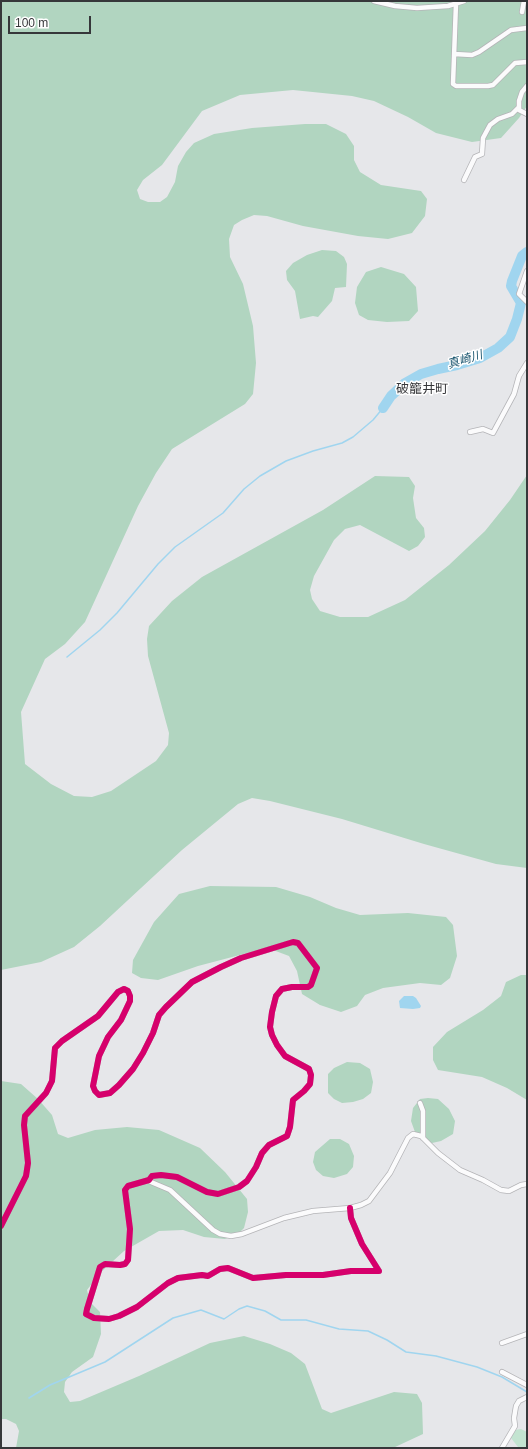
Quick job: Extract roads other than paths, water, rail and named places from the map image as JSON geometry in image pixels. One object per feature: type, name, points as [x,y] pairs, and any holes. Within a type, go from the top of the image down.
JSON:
[{"type":"street","points":[[374,1],[395,6],[417,8],[448,6],[464,1]]},
{"type":"street","points":[[522,12],[524,1]]},
{"type":"street","points":[[456,3],[453,84],[456,86],[488,86],[493,84],[515,63],[527,62]]},
{"type":"street","points":[[454,54],[472,55],[479,52],[511,30],[527,28]]},
{"type":"street","points":[[527,86],[522,92],[519,101],[519,110],[527,114]]},
{"type":"street","points":[[464,180],[475,157],[482,154],[483,138],[490,125],[498,119],[512,114],[519,107]]},
{"type":"street","points":[[527,271],[519,294],[527,302]]},
{"type":"street","points":[[470,432],[483,429],[493,433],[514,394],[519,376],[527,364]]},
{"type":"street","points":[[1,1226],[26,1176],[28,1163],[24,1125],[25,1116],[46,1093],[52,1081],[54,1053],[55,1048],[58,1045],[98,1016],[118,992],[124,989],[128,991],[130,1000],[121,1020],[108,1037],[99,1056],[93,1086],[99,1095],[110,1093],[133,1069],[153,1033],[159,1015],[166,1006],[192,982],[241,958],[293,942],[298,943],[318,968],[312,985],[308,987],[292,987],[282,990],[276,996],[270,1027],[272,1035],[285,1056],[309,1069],[311,1075],[310,1084],[293,1100],[290,1127],[286,1136],[269,1146],[262,1154],[247,1181],[239,1187],[218,1194],[207,1192],[177,1177],[160,1175],[152,1176],[150,1180],[128,1186],[125,1190],[130,1229],[128,1260],[125,1264],[105,1264],[100,1267],[86,1309],[86,1314],[94,1318],[109,1319],[119,1316],[137,1307],[168,1283],[178,1278],[202,1275],[208,1276],[220,1269],[228,1268],[253,1278],[286,1275],[323,1275],[351,1271],[379,1272],[362,1244],[351,1218],[350,1208]]},
{"type":"street","points":[[420,1103],[423,1111],[424,1138]]},
{"type":"street","points":[[150,1180],[170,1190],[213,1230],[220,1234],[231,1236],[242,1234],[284,1218],[313,1211],[350,1208],[369,1201],[390,1174],[408,1138],[413,1134],[424,1138],[438,1153],[460,1170],[501,1190],[509,1191],[521,1185],[527,1184]]},
{"type":"street","points":[[502,1344],[527,1334]]},
{"type":"street","points":[[502,1372],[527,1385]]},
{"type":"street","points":[[502,1448],[515,1426],[514,1418],[516,1406],[519,1401],[527,1397]]},
{"type":"water","points":[[404,996],[413,996],[416,998],[421,1006],[420,1008],[400,1008],[399,1001]]},
{"type":"waterway","name":"真崎川","points":[[383,408],[391,396],[405,383],[421,374],[480,358],[498,348],[510,337],[521,303],[511,286],[522,256],[527,252]]},
{"type":"waterway","points":[[67,657],[100,630],[117,613],[158,564],[175,547],[223,513],[244,489],[260,476],[286,461],[313,451],[342,443],[353,437],[373,420],[383,408]]},
{"type":"waterway","points":[[29,1398],[50,1385],[105,1362],[173,1318],[201,1310],[224,1319],[239,1309],[247,1306],[265,1311],[281,1320],[306,1320],[339,1329],[368,1331],[387,1340],[406,1352],[436,1356],[477,1367],[502,1377],[527,1392]]},
{"type":"district","name":"破籠井町","points":[[422,389]]}]
